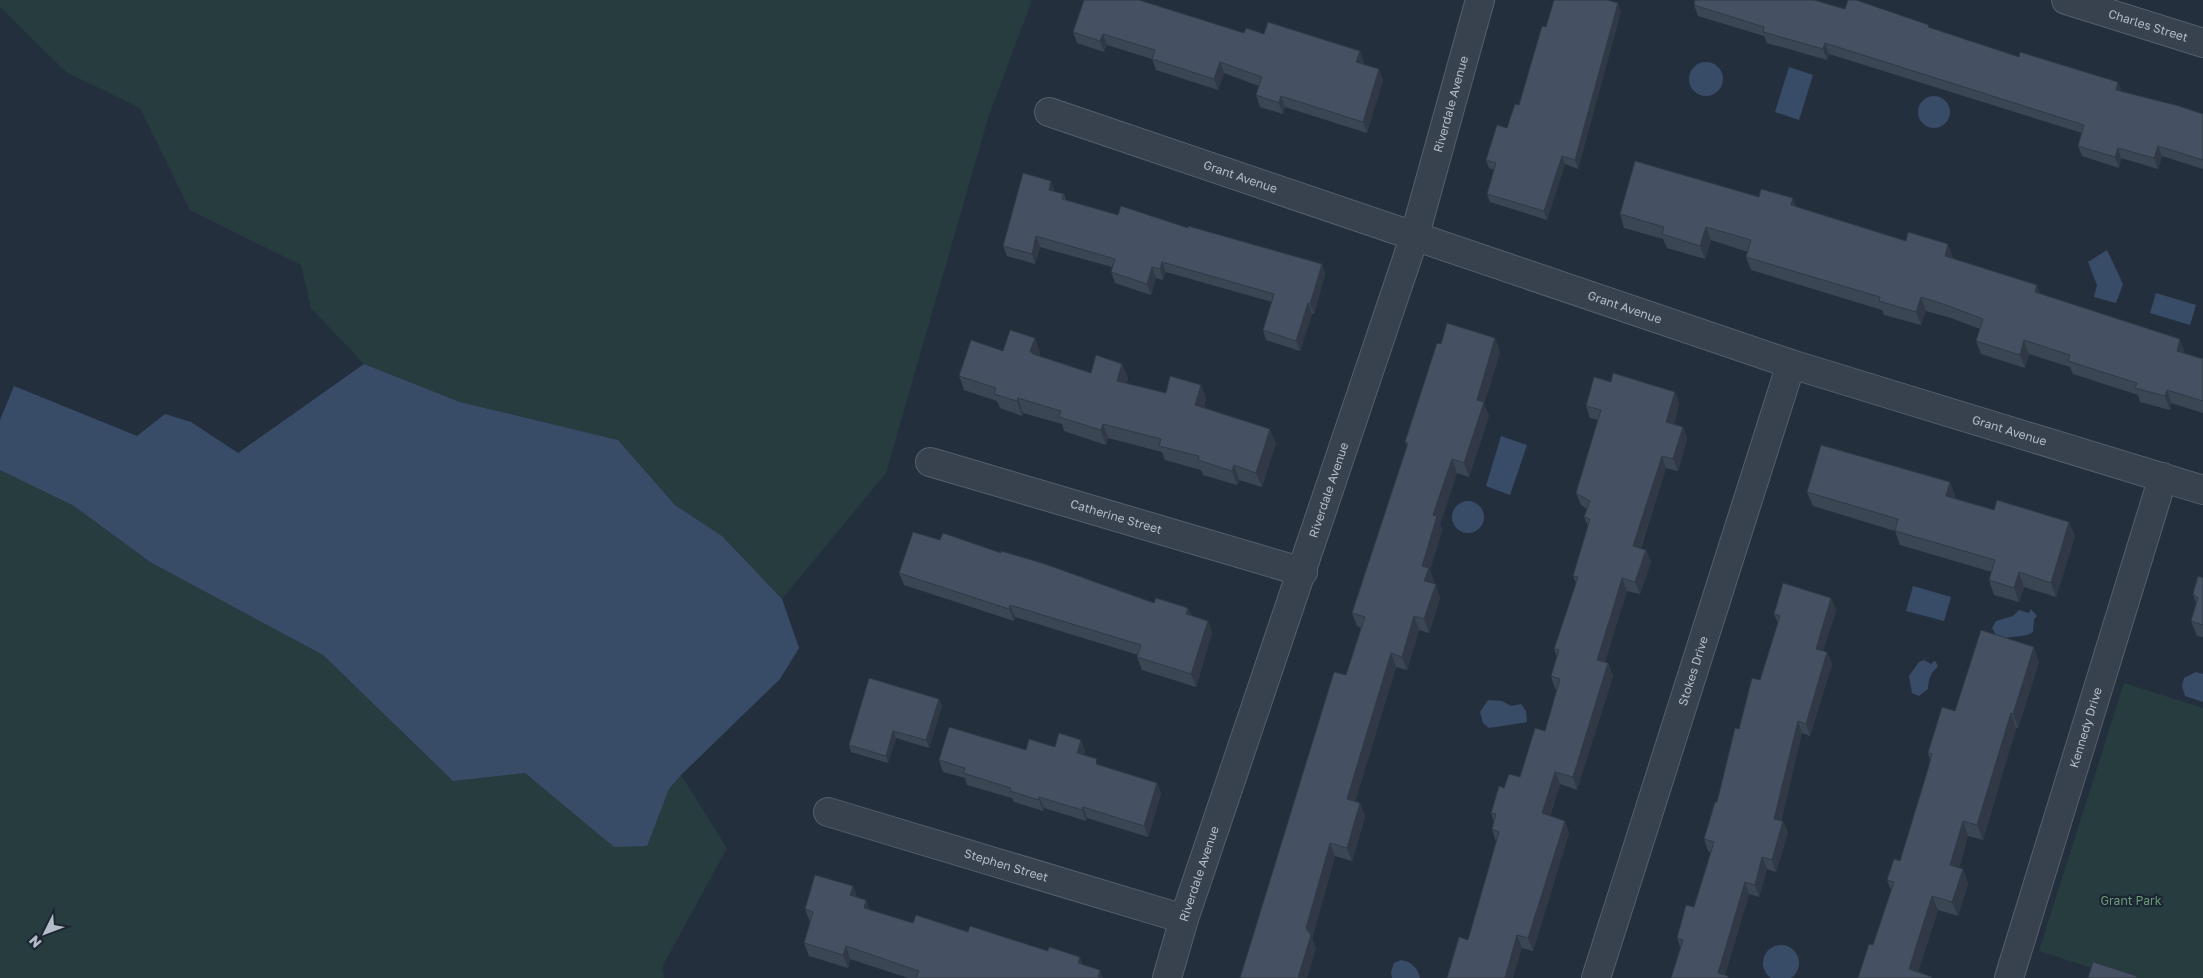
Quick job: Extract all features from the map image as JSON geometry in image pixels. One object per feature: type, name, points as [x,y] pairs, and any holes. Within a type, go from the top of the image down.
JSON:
[{"type":"street","name":"Riverdale Avenue","points":[[1167,978],[1184,919],[1414,238],[1480,0]]},
{"type":"street","name":"Charles Street","points":[[2066,0],[2203,43]]},
{"type":"street","name":"Grant Avenue","points":[[1049,112],[1414,238],[1792,364],[2203,490]]},
{"type":"street","name":"Stokes Drive","points":[[1596,978],[1792,364]]},
{"type":"street","name":"Catherine Street","points":[[930,462],[1302,572]]},
{"type":"street","name":"Kennedy Drive","points":[[2009,978],[2164,477]]},
{"type":"street","name":"Stephen Street","points":[[828,812],[1184,919]]},
{"type":"green space","points":[[0,0],[1032,0],[988,118],[886,473],[782,599],[722,536],[675,505],[618,440],[460,402],[364,364],[311,308],[301,265],[190,210],[140,108],[66,72],[0,7]]},
{"type":"green space","points":[[0,470],[74,506],[150,562],[323,655],[453,781],[525,773],[614,846],[646,846],[669,789],[681,775],[727,848],[662,967],[664,978],[0,978]]},
{"type":"green space","name":"Grant Park","points":[[2124,683],[2203,708],[2203,978],[2123,978],[2039,951]]},
{"type":"water","points":[[1706,62],[1718,67],[1723,79],[1718,91],[1706,96],[1694,91],[1689,79],[1694,67]]},
{"type":"water","points":[[1789,67],[1813,75],[1799,120],[1775,112]]},
{"type":"water","points":[[1934,96],[1940,97],[1945,101],[1949,106],[1949,118],[1945,123],[1940,127],[1934,128],[1928,127],[1923,123],[1919,118],[1918,112],[1919,106],[1923,101],[1928,97]]},
{"type":"water","points":[[2107,250],[2123,284],[2116,303],[2094,297],[2097,285],[2088,262]]},
{"type":"water","points":[[2156,293],[2196,305],[2190,325],[2150,313]]},
{"type":"water","points":[[364,364],[460,402],[618,440],[675,505],[722,536],[782,599],[799,648],[780,679],[669,789],[647,846],[614,847],[525,773],[453,781],[323,655],[150,562],[74,506],[0,470],[0,420],[14,386],[137,436],[165,414],[191,422],[238,453]]},
{"type":"water","points":[[1501,436],[1527,445],[1510,495],[1486,486]]},
{"type":"water","points":[[1468,501],[1480,505],[1484,517],[1480,529],[1468,533],[1456,529],[1452,517],[1456,505]]},
{"type":"water","points":[[1913,586],[1951,597],[1944,621],[1906,611]]},
{"type":"water","points":[[2031,609],[2037,616],[2034,619],[2033,632],[2001,640],[1997,637],[1992,628],[1996,621],[2013,616],[2019,610],[2029,613]]},
{"type":"water","points":[[1924,660],[1931,664],[1934,661],[1936,662],[1938,667],[1930,676],[1928,689],[1919,696],[1912,693],[1909,676],[1919,662]]},
{"type":"water","points":[[2196,672],[2203,674],[2203,702],[2185,696],[2182,686],[2184,678]]},
{"type":"water","points":[[1488,700],[1502,701],[1511,706],[1521,704],[1526,711],[1527,722],[1489,728],[1483,723],[1480,712]]},
{"type":"water","points":[[1781,945],[1793,951],[1799,963],[1793,975],[1781,981],[1769,975],[1763,963],[1769,951]]},
{"type":"water","points":[[1401,960],[1414,966],[1420,978],[1392,978],[1391,972],[1394,963]]},
{"type":"building","points":[[1084,0],[1139,0],[1244,33],[1246,28],[1264,34],[1268,22],[1360,51],[1356,62],[1379,69],[1363,122],[1281,96],[1279,103],[1256,95],[1262,77],[1220,62],[1214,79],[1152,59],[1155,50],[1103,34],[1100,41],[1073,32]]},
{"type":"building","points":[[1554,0],[1607,0],[1618,3],[1575,160],[1562,156],[1544,211],[1487,194],[1496,163],[1486,160],[1497,125],[1507,128],[1515,104],[1519,105],[1542,26],[1546,27]]},
{"type":"building","points":[[1695,0],[1814,0],[1845,9],[1848,0],[1856,0],[1929,25],[1928,27],[2019,57],[2020,52],[2118,82],[2116,90],[2203,114],[2203,160],[2158,146],[2154,158],[2118,148],[2115,157],[2078,146],[2084,125],[1825,43],[1823,49],[1763,32],[1764,27],[1694,5]]},
{"type":"building","points":[[1635,161],[1759,197],[1761,189],[1793,198],[1791,205],[1906,241],[1908,232],[1948,244],[1945,256],[2037,285],[2035,292],[2180,339],[2177,351],[2203,359],[2203,401],[2167,390],[2165,396],[2135,388],[2137,383],[2068,361],[2070,355],[2024,340],[2020,355],[1976,341],[1983,319],[1921,297],[1916,312],[1879,301],[1880,297],[1746,257],[1751,240],[1706,227],[1700,246],[1662,234],[1664,227],[1620,214]]},
{"type":"building","points":[[1023,173],[1051,181],[1049,190],[1064,194],[1062,199],[1118,215],[1121,206],[1188,228],[1188,226],[1322,264],[1296,341],[1263,330],[1274,294],[1162,262],[1160,269],[1152,267],[1147,284],[1111,272],[1115,259],[1036,236],[1032,254],[1003,246]]},
{"type":"building","points":[[1447,323],[1495,338],[1477,400],[1484,402],[1464,463],[1452,459],[1433,515],[1437,516],[1422,566],[1429,568],[1424,581],[1436,584],[1424,619],[1414,616],[1402,657],[1391,653],[1347,799],[1360,803],[1347,848],[1330,843],[1306,928],[1311,935],[1298,978],[1240,978],[1334,672],[1346,675],[1365,617],[1352,613],[1408,443],[1405,442],[1437,343],[1441,344]]},
{"type":"building","points":[[1010,330],[1035,338],[1030,351],[1033,354],[1091,373],[1096,355],[1122,364],[1117,381],[1166,393],[1170,376],[1201,385],[1195,405],[1270,429],[1256,473],[1234,465],[1232,471],[1198,460],[1199,456],[1159,446],[1161,439],[1103,424],[1101,430],[1059,417],[1061,411],[1018,398],[1017,401],[994,394],[996,388],[959,376],[971,340],[1003,351]]},
{"type":"building","points":[[1613,373],[1675,392],[1666,422],[1683,427],[1673,459],[1662,456],[1633,546],[1646,550],[1635,582],[1622,578],[1597,660],[1608,663],[1573,777],[1555,772],[1542,813],[1565,821],[1528,938],[1517,935],[1505,978],[1447,978],[1459,937],[1468,940],[1499,832],[1492,829],[1496,814],[1491,813],[1499,786],[1504,788],[1509,774],[1520,777],[1535,728],[1545,731],[1560,679],[1551,676],[1559,650],[1554,649],[1578,577],[1573,576],[1590,519],[1584,517],[1590,501],[1576,493],[1601,410],[1586,406],[1594,377],[1611,382]]},
{"type":"building","points":[[1821,445],[1950,482],[1946,496],[1994,510],[1997,500],[2069,522],[2051,583],[2019,572],[2014,588],[1989,580],[1995,560],[1895,531],[1898,519],[1807,492]]},
{"type":"building","points":[[913,532],[940,540],[943,533],[1001,553],[1001,551],[1042,563],[1154,603],[1156,598],[1188,608],[1186,614],[1208,621],[1191,674],[1137,657],[1141,645],[1010,605],[1009,609],[899,573]]},
{"type":"building","points":[[2198,576],[2203,578],[2203,625],[2191,621],[2198,598],[2193,594]]},
{"type":"building","points":[[1783,583],[1831,598],[1816,649],[1827,652],[1806,724],[1798,721],[1774,819],[1783,821],[1772,860],[1762,857],[1755,885],[1745,882],[1718,973],[1728,976],[1728,978],[1671,978],[1683,940],[1677,938],[1686,905],[1694,907],[1714,842],[1704,839],[1715,802],[1717,802],[1735,728],[1739,729],[1752,678],[1760,680],[1780,616],[1774,614]]},
{"type":"building","points":[[1981,630],[2034,647],[2013,714],[2011,713],[1977,825],[1963,821],[1950,865],[1963,869],[1952,902],[1932,896],[1909,969],[1932,977],[1858,978],[1869,944],[1873,945],[1894,882],[1887,880],[1894,859],[1900,861],[1928,769],[1932,754],[1928,753],[1942,707],[1955,711]]},
{"type":"building","points":[[869,678],[939,699],[926,740],[893,731],[886,756],[849,745]]},
{"type":"building","points":[[949,727],[1026,750],[1029,739],[1055,747],[1059,733],[1081,740],[1077,753],[1097,759],[1096,764],[1157,783],[1144,826],[1083,807],[1082,810],[1039,797],[1039,800],[1010,791],[1011,788],[963,773],[965,768],[939,760]]},
{"type":"building","points":[[815,875],[853,886],[850,895],[866,900],[864,908],[913,923],[916,915],[968,932],[970,926],[1048,951],[1049,947],[1080,957],[1078,963],[1100,970],[1098,978],[916,978],[919,971],[846,946],[843,955],[804,943],[813,912],[805,909]]},
{"type":"building","points":[[2093,962],[2137,976],[2136,978],[2088,978]]}]
